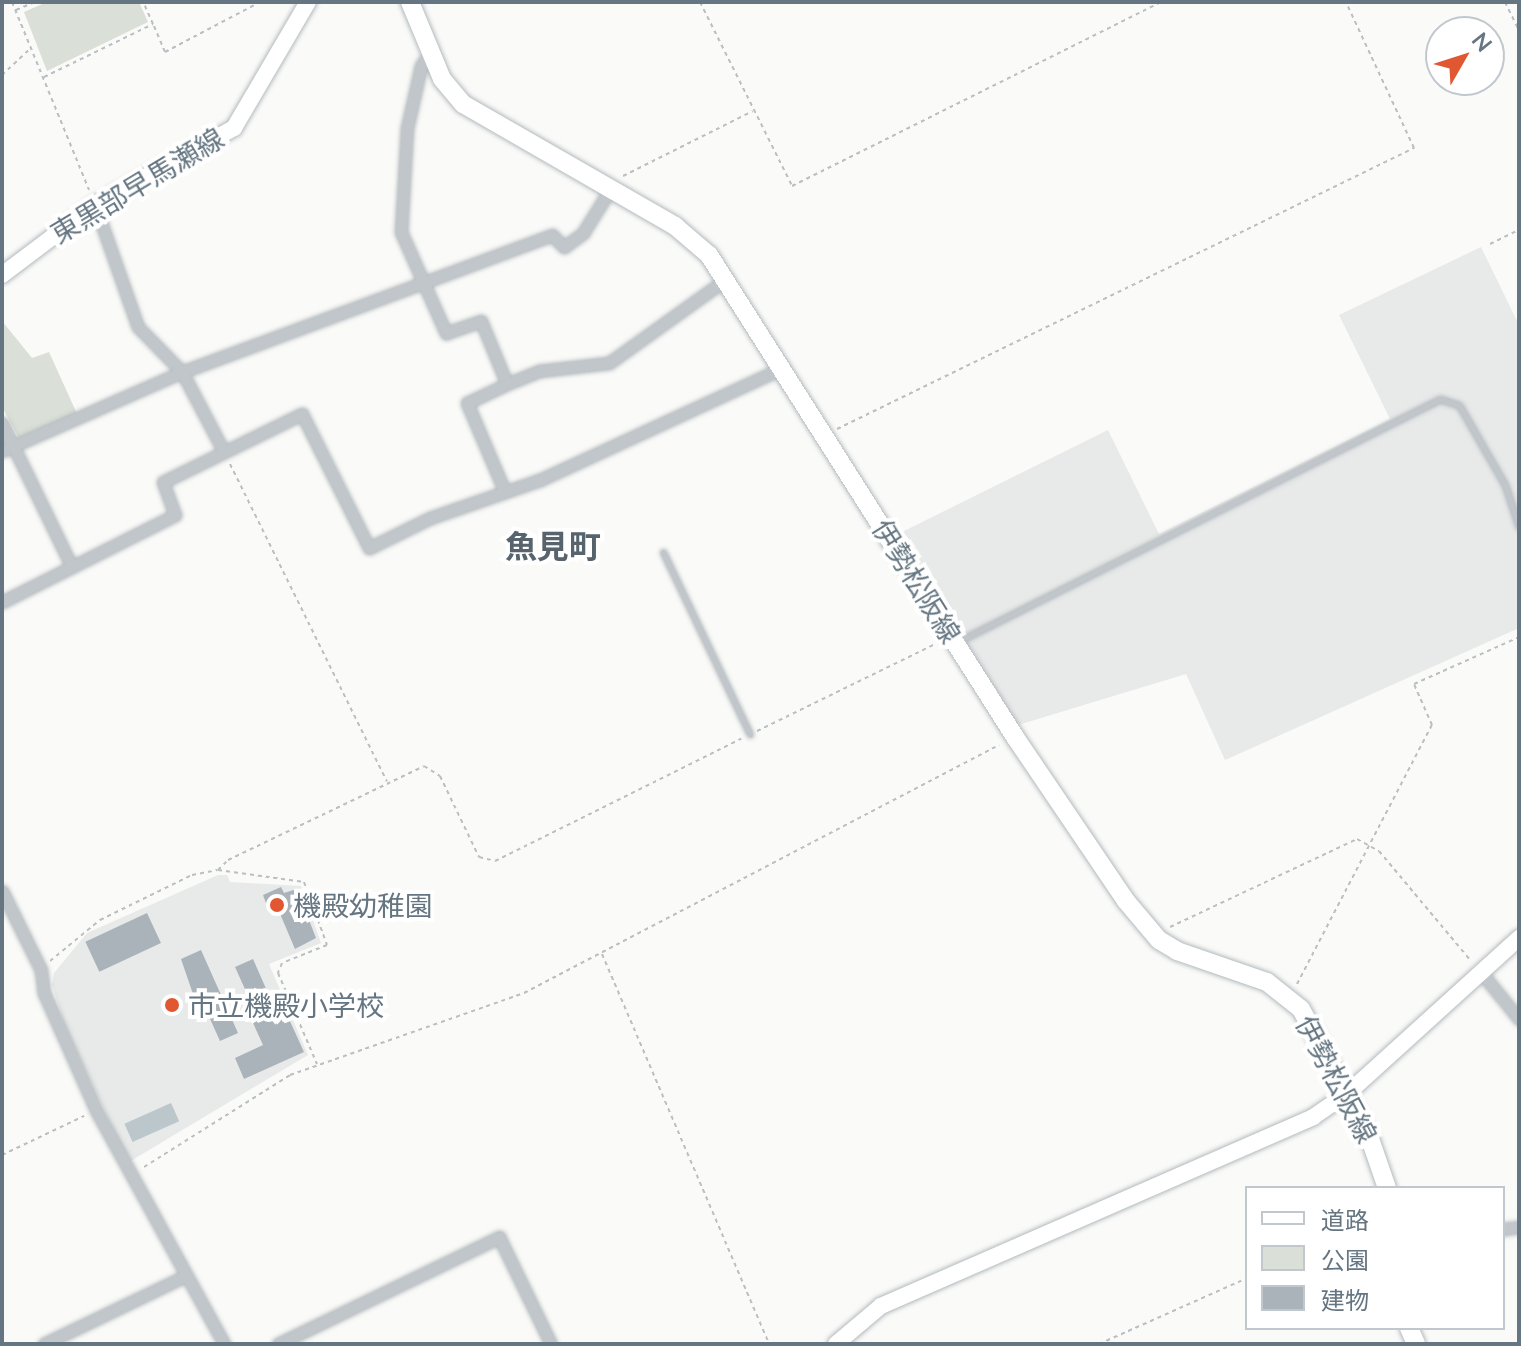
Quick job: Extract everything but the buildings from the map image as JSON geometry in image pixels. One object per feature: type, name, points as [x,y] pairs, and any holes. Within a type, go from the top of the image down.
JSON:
[{"type":"main road","name":"伊勢松阪線","points":[[410,2],[430,53],[463,104],[692,238],[725,280],[1015,737],[1126,901],[1159,940],[1177,951],[1267,982],[1292,1001],[1348,1093],[1386,1186]]},
{"type":"street","name":"東黒部早馬瀬線","points":[[2,275],[95,205],[234,128],[308,2]]},
{"type":"street","points":[[430,53],[421,66],[407,128],[401,232],[428,284],[446,333],[481,321],[507,384]]},
{"type":"street","points":[[7,448],[182,372],[428,284],[552,235],[564,247],[583,233],[611,188]]},
{"type":"street","points":[[95,205],[138,327],[182,372],[224,452]]},
{"type":"street","points":[[505,492],[467,403],[539,371],[609,363],[725,280]]},
{"type":"street","points":[[2,602],[175,515],[163,482],[302,414],[369,548],[430,518],[505,492],[782,368]]},
{"type":"street","points":[[2,423],[7,448],[72,567]]},
{"type":"street","points":[[2,891],[41,970],[44,993],[96,1110],[224,1344]]},
{"type":"street","points":[[836,1344],[881,1306],[1289,1129],[1348,1093],[1519,938]]},
{"type":"street","points":[[1480,971],[1519,1019]]},
{"type":"street","points":[[278,1344],[499,1237],[551,1344]]},
{"type":"street","points":[[44,1344],[185,1276]]},
{"type":"lane","points":[[953,640],[1440,399],[1459,405],[1505,485],[1519,527]]},
{"type":"lane","points":[[663,552],[750,734]]},
{"type":"path","points":[[12,2],[95,205]]},
{"type":"path","points":[[16,10],[35,2]]},
{"type":"path","points":[[143,2],[165,52],[260,2]]},
{"type":"path","points":[[700,2],[792,186],[1161,2]]},
{"type":"path","points":[[825,435],[1414,148],[1346,2]]},
{"type":"path","points":[[1505,2],[1519,31]]},
{"type":"path","points":[[43,77],[153,24]]},
{"type":"path","points":[[2,75],[31,48]]},
{"type":"path","points":[[611,188],[629,170],[754,110]]},
{"type":"path","points":[[1490,244],[1519,230]]},
{"type":"path","points":[[224,452],[388,783]]},
{"type":"path","points":[[1292,1001],[1301,971],[1432,725],[1414,684],[1519,637]]},
{"type":"path","points":[[218,870],[228,860],[424,766],[432,767],[475,851],[484,860],[495,861],[750,734],[953,640]]},
{"type":"path","points":[[132,1179],[166,1150],[290,1075],[524,993],[1015,737]]},
{"type":"path","points":[[1159,940],[1166,929],[1357,839],[1368,846],[1480,971]]},
{"type":"path","points":[[41,970],[100,920],[192,875],[218,870],[304,882],[327,945],[282,963],[278,973],[317,1064]]},
{"type":"path","points":[[601,953],[769,1344]]},
{"type":"path","points":[[2,1155],[96,1110]]},
{"type":"path","points":[[1099,1344],[1245,1279]]},
{"type":"shaded area","points":[[1481,247],[1519,325],[1519,628],[1225,760],[1186,674],[1018,725],[898,534],[1108,430],[1159,534],[1390,419],[1339,315]]},
{"type":"shaded area","name":"市立機殿小学校","points":[[218,875],[227,875],[230,882],[301,886],[321,943],[269,964],[308,1055],[129,1162],[65,1025],[52,985],[54,973],[87,933]]},
{"type":"shaded area","points":[[171,1103],[179,1121],[133,1142],[124,1124]]},
{"type":"green space","points":[[47,2],[139,2],[148,22],[47,71],[24,12]]},
{"type":"green space","points":[[2,321],[32,358],[49,352],[78,416],[19,438],[2,407]]},
{"type":"place","name":"機殿幼稚園","points":[[277,905]]},
{"type":"place","name":"市立機殿小学校","points":[[172,1005]]},
{"type":"district","name":"魚見町","points":[[553,546]]}]
